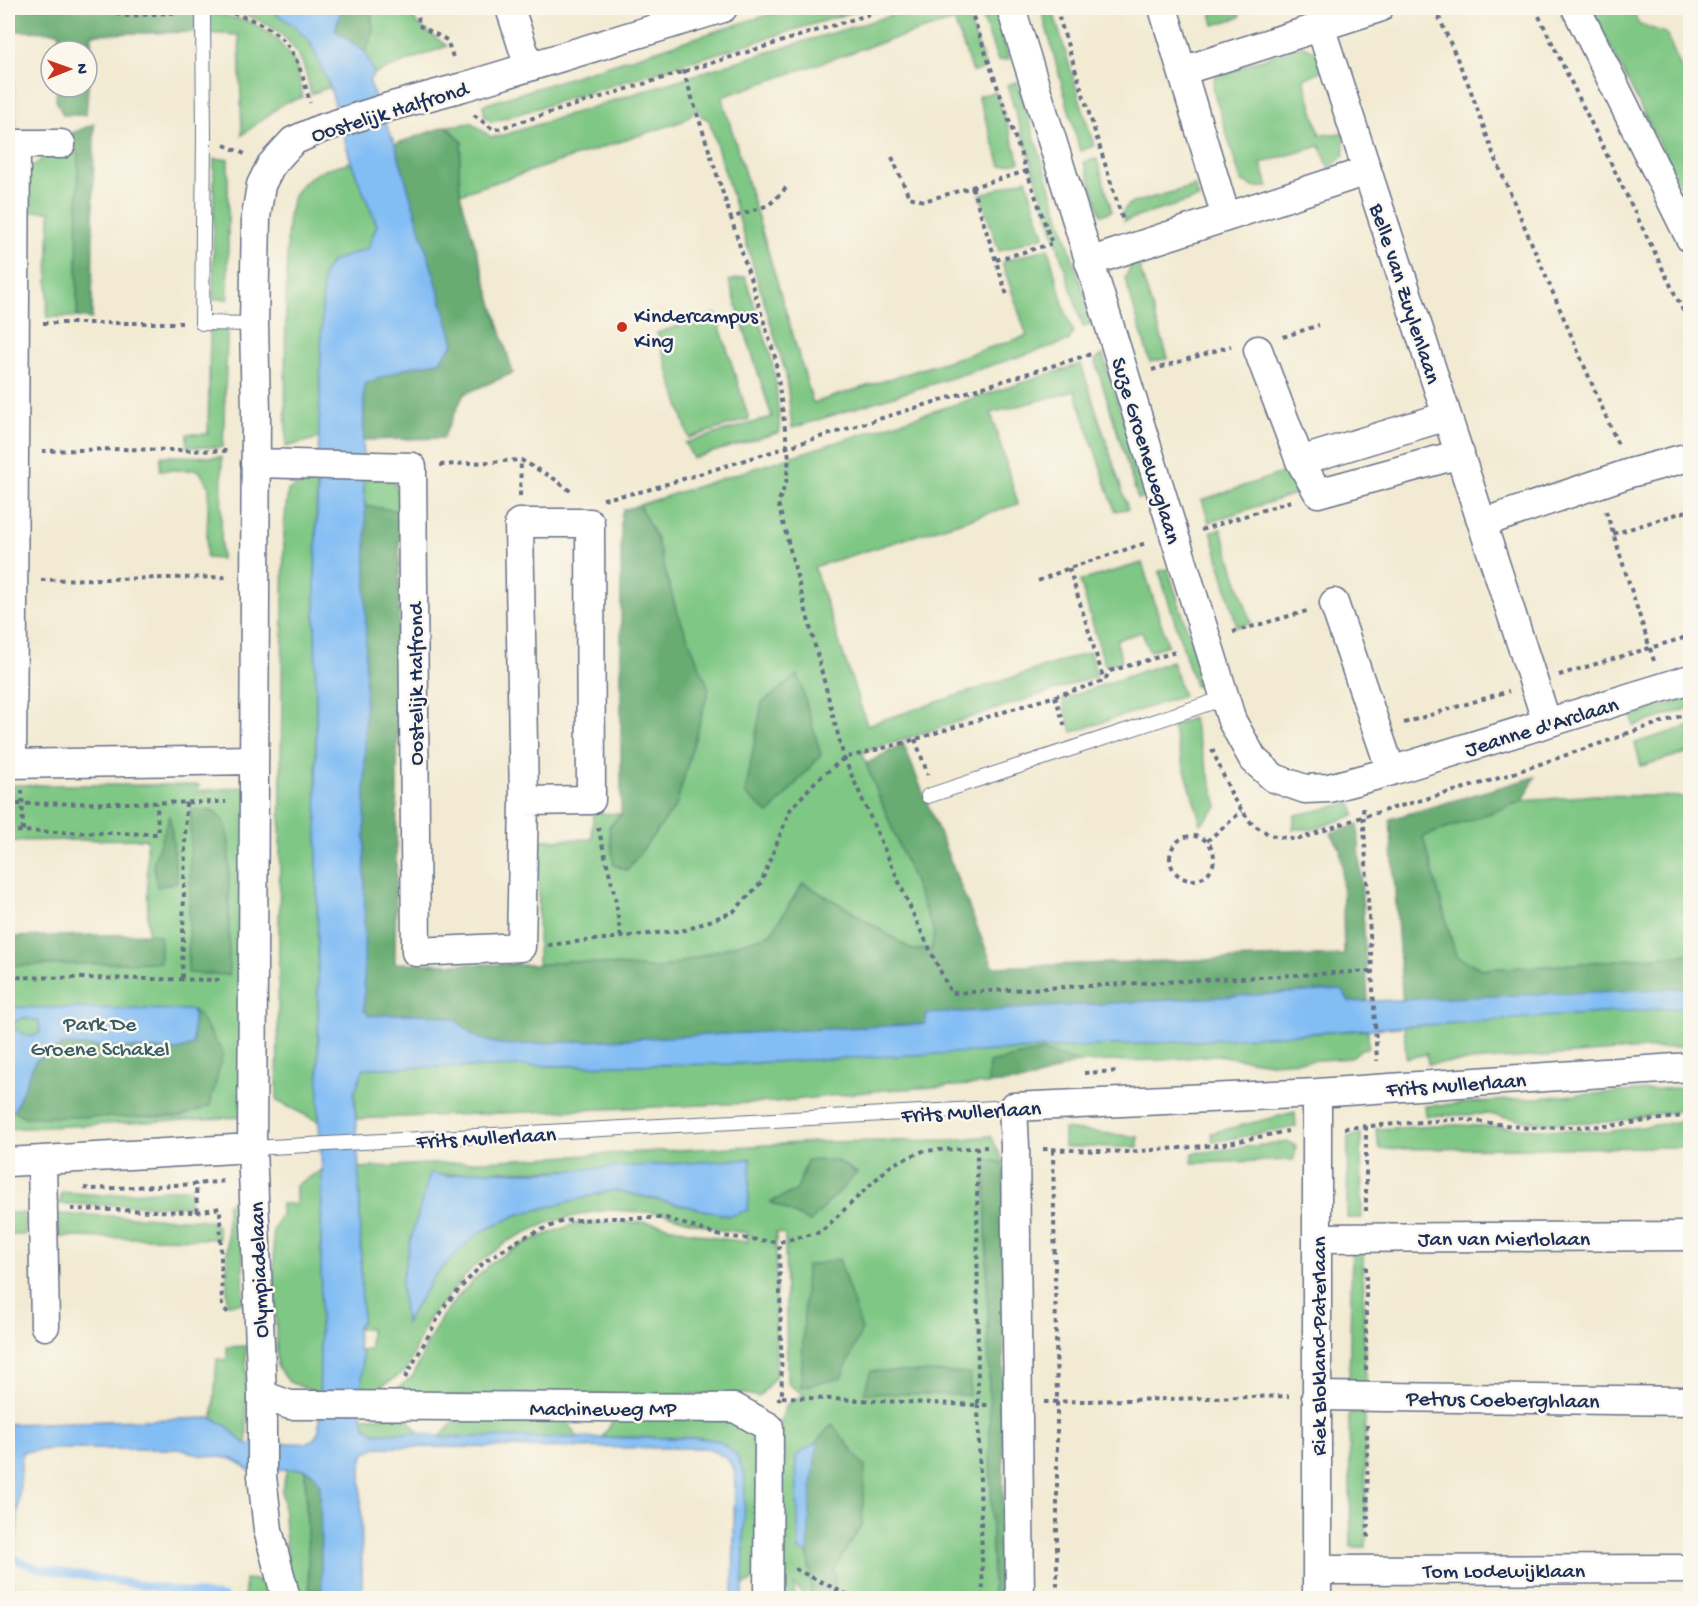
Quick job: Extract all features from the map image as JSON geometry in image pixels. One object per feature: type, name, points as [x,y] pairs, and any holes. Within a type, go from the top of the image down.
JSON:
[{"type":"street","points":[[510,8],[529,67]]},
{"type":"street","name":"Oostelijk Halfrond","points":[[252,1148],[254,324],[256,217],[261,184],[271,165],[293,141],[318,130],[723,8]]},
{"type":"street","name":"Suze Groeneweglaan","points":[[1011,8],[1232,721],[1253,759],[1274,778],[1305,789],[1329,788],[1376,776]]},
{"type":"street","points":[[1163,8],[1226,217]]},
{"type":"street","points":[[1182,70],[1380,8]]},
{"type":"street","points":[[1576,8],[1690,238]]},
{"type":"street","name":"Belle van Zuylenlaan","points":[[1320,26],[1547,723]]},
{"type":"street","points":[[61,144],[12,144],[15,323],[14,452],[11,499],[14,580],[10,764],[254,760]]},
{"type":"street","points":[[1089,262],[1367,171]]},
{"type":"street","points":[[1258,350],[1300,461],[1318,493],[1460,454]]},
{"type":"street","points":[[1300,461],[1447,416]]},
{"type":"street","points":[[1482,523],[1630,472],[1689,457]]},
{"type":"street","points":[[255,458],[304,464],[412,467]]},
{"type":"street","name":"Oostelijk Halfrond","points":[[412,467],[416,952],[521,947]]},
{"type":"street","points":[[521,947],[524,801],[519,523],[590,523],[591,800],[524,801]]},
{"type":"street","points":[[1334,603],[1376,776]]},
{"type":"street","name":"Jeanne d'Arclaan","points":[[1376,776],[1690,679]]},
{"type":"street","name":"Frits Mullerlaan","points":[[1013,1107],[1317,1093],[1690,1067]]},
{"type":"street","name":"Riek Blokland-Paterlaan","points":[[1317,1093],[1317,1599]]},
{"type":"street","points":[[1013,1107],[1020,1599]]},
{"type":"street","points":[[8,1162],[252,1148]]},
{"type":"street","name":"Olympiadelaan","points":[[252,1148],[262,1395],[262,1476],[268,1530],[286,1599]]},
{"type":"street","points":[[42,1160],[45,1326]]},
{"type":"street","name":"Jan van Mierlolaan","points":[[1317,1238],[1690,1236]]},
{"type":"street","name":"Machineweg MP","points":[[262,1395],[290,1405],[319,1406],[735,1408],[769,1427]]},
{"type":"street","name":"Petrus Coeberghlaan","points":[[1316,1396],[1690,1401]]},
{"type":"street","points":[[768,1599],[769,1427]]},
{"type":"street","name":"Tom Lodewijklaan","points":[[1317,1570],[1690,1569]]},
{"type":"lane","points":[[203,11],[202,323],[254,324]]},
{"type":"lane","points":[[931,795],[1225,698]]},
{"type":"lane","name":"Frits Mullerlaan","points":[[252,1148],[1013,1107]]},
{"type":"path","points":[[99,8],[127,16],[220,10],[251,18],[279,34],[298,61],[318,130]]},
{"type":"path","points":[[419,8],[418,25],[447,39],[472,114],[494,130],[890,8]]},
{"type":"path","points":[[970,8],[1052,244],[996,260]]},
{"type":"path","points":[[1056,8],[1131,247]]},
{"type":"path","points":[[1435,8],[1469,86],[1493,153],[1630,472]]},
{"type":"path","points":[[1535,8],[1690,325]]},
{"type":"path","points":[[683,70],[775,357],[788,448],[786,483],[778,503],[844,758],[951,993],[1373,970]]},
{"type":"path","points":[[204,136],[271,165]]},
{"type":"path","points":[[892,157],[909,198],[924,201],[1027,171]]},
{"type":"path","points":[[972,187],[1007,295]]},
{"type":"path","points":[[731,218],[769,205],[786,188]]},
{"type":"path","points":[[15,323],[202,323]]},
{"type":"path","points":[[1126,378],[1236,345],[1258,350],[1280,338],[1318,325]]},
{"type":"path","points":[[1085,344],[1089,355]]},
{"type":"path","points":[[600,500],[644,491],[1116,346]]},
{"type":"path","points":[[14,452],[119,449],[255,458]]},
{"type":"path","points":[[412,467],[520,460],[553,478],[573,493],[582,495]]},
{"type":"path","points":[[1597,484],[1663,687]]},
{"type":"path","points":[[1175,538],[1318,493]]},
{"type":"path","points":[[1613,534],[1690,510]]},
{"type":"path","points":[[1144,535],[1149,554]]},
{"type":"path","points":[[1038,581],[1069,568],[1146,543]]},
{"type":"path","points":[[1069,568],[1104,681]]},
{"type":"path","points":[[14,580],[255,577]]},
{"type":"path","points":[[1207,640],[1334,603]]},
{"type":"path","points":[[1175,640],[1182,662]]},
{"type":"path","points":[[521,947],[686,930],[733,912],[761,883],[790,810],[814,783],[844,758],[915,739],[1104,681],[1110,671],[1179,651]]},
{"type":"path","points":[[1055,696],[1072,748]]},
{"type":"path","points":[[1197,707],[1220,770],[1242,811],[1252,824],[1270,835],[1297,840],[1365,816],[1493,780],[1625,735]]},
{"type":"path","points":[[915,739],[931,795]]},
{"type":"path","points":[[1376,776],[1365,816],[1377,1049]]},
{"type":"path","points":[[591,800],[615,896],[621,938]]},
{"type":"path","points":[[182,978],[186,802]]},
{"type":"path","points":[[8,804],[254,802]]},
{"type":"path","points":[[8,831],[158,834],[157,803]]},
{"type":"path","points":[[22,804],[23,831]]},
{"type":"path","points":[[1207,841],[1242,811]]},
{"type":"path","points":[[1191,835],[1207,841],[1214,851],[1215,859],[1209,873],[1195,880],[1180,877],[1171,866],[1173,845],[1178,840],[1191,835]]},
{"type":"path","points":[[8,977],[182,978],[252,981]]},
{"type":"path","points":[[372,1406],[393,1384],[406,1377],[446,1305],[485,1261],[533,1233],[563,1221],[666,1218],[721,1236],[779,1242],[821,1232],[891,1165],[923,1151],[1015,1147],[1127,1152],[1219,1145],[1290,1130],[1460,1119],[1528,1128],[1609,1126],[1690,1115]]},
{"type":"path","points":[[1366,1126],[1368,1569]]},
{"type":"path","points":[[977,1147],[978,1405],[983,1599]]},
{"type":"path","points":[[1053,1150],[1057,1599]]},
{"type":"path","points":[[195,1151],[197,1212]]},
{"type":"path","points":[[42,1209],[197,1212],[220,1208],[222,1307],[260,1338]]},
{"type":"path","points":[[779,1242],[782,1397]]},
{"type":"path","points":[[769,1427],[771,1404],[782,1397],[978,1405],[1057,1401],[1316,1396]]},
{"type":"path","points":[[768,1555],[854,1599]]},
{"type":"green space","points":[[8,8],[202,8],[192,32],[92,34],[92,39],[59,39],[59,32],[17,31],[8,22]]},
{"type":"green space","points":[[224,8],[261,8],[277,14],[295,27],[310,42],[330,87],[311,94],[302,62],[285,38],[258,20]]},
{"type":"green space","points":[[342,8],[371,9],[373,33],[365,52],[335,30]]},
{"type":"green space","points":[[366,8],[416,8],[415,22],[447,46],[374,74],[365,52],[373,33],[371,9]]},
{"type":"green space","points":[[789,8],[866,8],[492,122],[485,117],[483,105]]},
{"type":"green space","points":[[916,8],[965,8],[986,68],[973,72],[954,21],[873,45],[722,97],[813,403],[1027,336],[1002,262],[1048,248],[1073,332],[1069,341],[792,428],[786,374],[709,120],[701,116],[698,108],[683,121],[460,194],[459,167],[462,141],[447,126],[472,123],[491,137],[501,136]]},
{"type":"green space","points":[[979,8],[994,8],[1009,59],[998,61]]},
{"type":"green space","points":[[1041,8],[1052,8],[1094,146],[1080,151]]},
{"type":"green space","points":[[1210,8],[1238,8],[1240,17],[1214,25]]},
{"type":"green space","points":[[1591,8],[1633,8],[1638,24],[1666,33],[1690,89],[1690,189],[1683,191]]},
{"type":"green space","points":[[199,13],[222,15],[251,22],[276,38],[296,64],[303,97],[284,103],[242,135],[239,35],[192,32]]},
{"type":"green space","points":[[9,21],[16,127],[8,127]]},
{"type":"green space","points":[[1302,45],[1317,52],[1325,69],[1304,79],[1320,135],[1344,133],[1344,156],[1329,168],[1320,146],[1261,163],[1268,187],[1253,187],[1241,181],[1213,89],[1215,76]]},
{"type":"green space","points":[[1017,82],[1093,322],[1083,327],[1007,85]]},
{"type":"green space","points":[[996,92],[1020,162],[1001,166],[978,96]]},
{"type":"green space","points":[[87,99],[86,115],[63,115],[56,100]]},
{"type":"green space","points":[[94,124],[92,319],[77,317],[78,154],[65,136]]},
{"type":"green space","points":[[446,126],[462,141],[459,167],[460,194],[513,373],[464,394],[443,438],[364,440],[364,384],[409,367],[439,362],[454,343],[395,144]]},
{"type":"green space","points":[[78,154],[77,317],[47,317],[50,211],[27,212],[26,173],[44,157]]},
{"type":"green space","points":[[214,159],[228,159],[228,299],[213,299]]},
{"type":"green space","points":[[1097,159],[1112,211],[1101,215],[1084,162]]},
{"type":"green space","points":[[351,162],[377,225],[368,248],[331,262],[323,275],[319,438],[286,447],[287,241],[291,204],[298,188],[311,177],[327,169]]},
{"type":"green space","points":[[1026,179],[1044,236],[999,251],[980,195]]},
{"type":"green space","points":[[1195,186],[1199,198],[1124,221],[1122,213],[1129,204]]},
{"type":"green space","points":[[1136,256],[1168,358],[1150,362],[1125,278]]},
{"type":"green space","points":[[745,277],[771,356],[780,432],[693,458],[685,443],[772,417],[729,281]]},
{"type":"green space","points":[[228,313],[223,447],[187,447],[187,434],[208,434],[210,329],[212,318]]},
{"type":"green space","points":[[716,314],[749,419],[689,438],[657,333]]},
{"type":"green space","points":[[1103,355],[1147,496],[1138,499],[1095,360]]},
{"type":"green space","points":[[1081,364],[1128,509],[1115,511],[1075,391],[991,413],[1018,504],[814,567],[867,725],[1090,652],[1097,676],[862,753],[934,932],[932,949],[912,951],[848,909],[803,884],[771,934],[659,969],[569,961],[538,965],[539,840],[592,839],[593,813],[620,814],[609,827],[614,865],[627,870],[675,606],[656,538],[639,505]]},
{"type":"green space","points":[[161,456],[222,457],[221,559],[206,558],[209,487],[199,470],[160,470]]},
{"type":"green space","points":[[1291,470],[1298,493],[1209,522],[1202,500]]},
{"type":"green space","points":[[363,477],[393,481],[401,498],[400,511],[365,506]]},
{"type":"green space","points":[[317,479],[315,584],[319,1122],[277,1101],[284,526],[288,490]]},
{"type":"green space","points":[[639,505],[656,538],[675,606],[709,689],[676,806],[627,870],[614,865],[609,827],[621,815],[621,516],[623,510]]},
{"type":"green space","points":[[365,506],[400,511],[395,963],[538,965],[569,961],[659,969],[771,934],[803,883],[912,950],[932,949],[934,932],[866,764],[903,743],[993,967],[1344,955],[1342,866],[1340,848],[1331,833],[1358,825],[1368,1001],[1349,1002],[1340,990],[927,1014],[925,1024],[507,1045],[480,1038],[456,1020],[441,1016],[410,1014],[370,1016],[364,1010]]},
{"type":"green space","points":[[1221,529],[1251,623],[1237,627],[1211,531]]},
{"type":"green space","points":[[1142,563],[1168,645],[1149,651],[1142,632],[1116,640],[1122,661],[1105,666],[1080,581]]},
{"type":"green space","points":[[1168,569],[1204,683],[1195,686],[1159,571]]},
{"type":"green space","points":[[1172,661],[1183,696],[1072,732],[1062,699]]},
{"type":"green space","points":[[798,675],[821,755],[769,814],[745,794],[762,703]]},
{"type":"green space","points":[[1690,697],[1690,708],[1634,726],[1632,716]]},
{"type":"green space","points":[[1192,718],[1218,806],[1201,824],[1172,726]]},
{"type":"green space","points":[[1690,726],[1690,752],[1641,766],[1635,743]]},
{"type":"green space","points":[[1535,777],[1523,801],[1423,837],[1456,956],[1482,969],[1550,966],[1690,954],[1690,1000],[1404,1019],[1390,819]]},
{"type":"green space","name":"Park De Groene Schakel","points":[[8,785],[199,785],[198,791],[252,786],[263,1116],[8,1129],[8,948],[159,936],[148,934],[147,839],[8,841]]},
{"type":"green space","points":[[1595,795],[1690,797],[1690,954],[1550,966],[1482,969],[1455,956],[1422,837],[1523,801]]},
{"type":"green space","points":[[1351,803],[1355,815],[1315,829],[1293,829],[1295,815]]},
{"type":"green space","points":[[191,809],[214,811],[225,823],[229,843],[229,975],[188,973]]},
{"type":"green space","points":[[170,815],[177,882],[157,887],[153,863]]},
{"type":"green space","points":[[148,934],[160,936],[160,962],[8,966],[8,937]]},
{"type":"green space","points":[[1690,1000],[1690,1046],[1428,1064],[1427,1054],[1406,1058],[1404,1019]]},
{"type":"green space","points":[[193,1010],[199,1015],[223,1053],[210,1106],[181,1117],[25,1117],[14,1111],[35,1061],[63,1045],[177,1050],[193,1045]]},
{"type":"green space","points":[[1368,1030],[1368,1048],[1361,1049],[1351,1058],[1270,1063],[1216,1055],[1165,1060],[1079,1062],[1043,1051],[990,1063],[988,1084],[884,1090],[776,1102],[356,1119],[354,1093],[364,1068],[732,1064]]},
{"type":"green space","points":[[1043,1051],[1079,1062],[1027,1081],[988,1084],[989,1063]]},
{"type":"green space","points":[[1690,1087],[1690,1109],[1610,1122],[1542,1123],[1487,1114],[1426,1116],[1425,1106]]},
{"type":"green space","points":[[1295,1112],[1296,1127],[1213,1142],[1211,1133]]},
{"type":"green space","points":[[1690,1120],[1690,1147],[1380,1149],[1376,1129],[1457,1125],[1606,1132]]},
{"type":"green space","points":[[1064,1129],[1138,1137],[1138,1147],[1064,1147]]},
{"type":"green space","points":[[1361,1134],[1362,1218],[1347,1218],[1348,1137]]},
{"type":"green space","points":[[991,1136],[1004,1163],[985,1159],[993,1598],[835,1598],[831,1425],[817,1442],[796,1456],[799,1550],[808,1554],[812,1598],[807,1598],[794,1585],[795,1598],[780,1598],[781,1420],[786,1405],[804,1395],[787,1383],[785,1234],[776,1233],[776,1376],[759,1397],[746,1394],[396,1397],[397,1389],[413,1376],[443,1315],[461,1293],[493,1261],[527,1242],[577,1223],[641,1222],[716,1238],[747,1242],[748,1233],[721,1230],[662,1213],[609,1210],[547,1223],[508,1241],[472,1268],[428,1319],[406,1371],[375,1390],[373,1395],[361,1395],[362,1353],[358,1350],[370,1349],[370,1329],[357,1329],[362,1321],[359,1168],[819,1142],[951,1140]],"holes":[[[751,1159],[731,1216],[614,1190],[517,1215],[477,1233],[435,1275],[406,1322],[430,1174],[653,1166]]]},
{"type":"green space","points":[[1289,1142],[1296,1146],[1294,1160],[1192,1163],[1193,1153]]},
{"type":"green space","points":[[985,1159],[1004,1163],[1003,1598],[993,1598]]},
{"type":"green space","points":[[807,1160],[836,1160],[857,1173],[810,1222],[770,1202],[797,1190]]},
{"type":"green space","points":[[322,1170],[320,1394],[289,1382],[277,1366],[273,1231],[281,1214],[281,1204],[296,1204],[296,1185]]},
{"type":"green space","points":[[190,1188],[190,1206],[59,1204],[62,1192],[103,1195]]},
{"type":"green space","points":[[241,1195],[244,1303],[227,1304],[227,1204]]},
{"type":"green space","points":[[8,1213],[25,1213],[25,1235],[8,1235]]},
{"type":"green space","points":[[58,1214],[209,1220],[217,1226],[219,1239],[59,1237]]},
{"type":"green space","points":[[1352,1247],[1363,1249],[1365,1383],[1349,1383]]},
{"type":"green space","points":[[839,1259],[862,1330],[841,1378],[801,1387],[806,1266]]},
{"type":"green space","points":[[246,1346],[247,1444],[228,1427],[213,1418],[217,1359],[227,1360],[227,1347]]},
{"type":"green space","points":[[871,1371],[970,1373],[969,1395],[864,1393]]},
{"type":"green space","points":[[1365,1413],[1366,1547],[1351,1547],[1349,1414]]},
{"type":"green space","points":[[405,1416],[419,1433],[385,1434],[377,1432],[365,1424],[362,1417]]},
{"type":"green space","points":[[565,1417],[578,1438],[440,1437],[457,1418]]},
{"type":"green space","points":[[616,1417],[730,1420],[751,1436],[760,1459],[757,1579],[743,1585],[745,1475],[736,1454],[703,1438],[602,1437]]},
{"type":"green space","points":[[832,1424],[865,1467],[862,1524],[834,1569],[835,1598],[812,1598],[808,1554],[810,1506],[817,1442]]},
{"type":"green space","points":[[287,1469],[305,1469],[309,1588],[322,1591],[322,1598],[291,1598],[290,1595],[282,1490]]},
{"type":"green space","points":[[305,1469],[315,1476],[320,1487],[322,1591],[309,1589]]},
{"type":"green space","points":[[245,1579],[272,1581],[276,1598],[245,1598]]},
{"type":"water","points":[[261,8],[342,8],[335,30],[365,52],[374,74],[369,80],[395,144],[454,343],[439,362],[409,367],[364,384],[363,477],[366,527],[364,1010],[370,1016],[410,1014],[441,1016],[456,1020],[480,1038],[507,1045],[925,1024],[927,1014],[1341,990],[1350,1002],[1690,988],[1690,1007],[1196,1041],[732,1064],[364,1068],[354,1093],[359,1168],[362,1322],[357,1326],[358,1349],[362,1353],[362,1417],[366,1427],[375,1433],[419,1433],[444,1437],[703,1438],[719,1441],[736,1454],[745,1475],[743,1598],[733,1598],[735,1471],[727,1458],[706,1448],[376,1447],[365,1453],[361,1465],[362,1598],[322,1598],[320,1487],[315,1476],[305,1469],[248,1470],[233,1460],[200,1455],[184,1449],[52,1449],[22,1452],[15,1556],[8,1557],[8,1424],[213,1418],[228,1427],[247,1444],[307,1443],[314,1439],[319,1430],[322,1170],[319,1122],[315,584],[323,275],[331,262],[368,248],[377,225],[351,162],[330,87],[310,42],[277,14]]},
{"type":"water","points":[[8,1007],[193,1010],[193,1045],[177,1050],[63,1045],[35,1061],[14,1111],[8,1111]],"holes":[[[22,1018],[39,1021],[40,1033],[31,1037],[21,1033],[11,1024]]]},
{"type":"water","points":[[751,1159],[748,1210],[731,1216],[614,1190],[517,1215],[477,1234],[435,1275],[405,1323],[401,1283],[430,1173],[447,1176],[477,1171],[541,1172]]},
{"type":"water","points":[[817,1442],[810,1506],[808,1554],[799,1550],[796,1456]]},
{"type":"waterway","points":[[9,1598],[9,1557],[41,1569],[224,1598]]},
{"type":"place","name":"Kindercampus King","points":[[622,327]]}]
